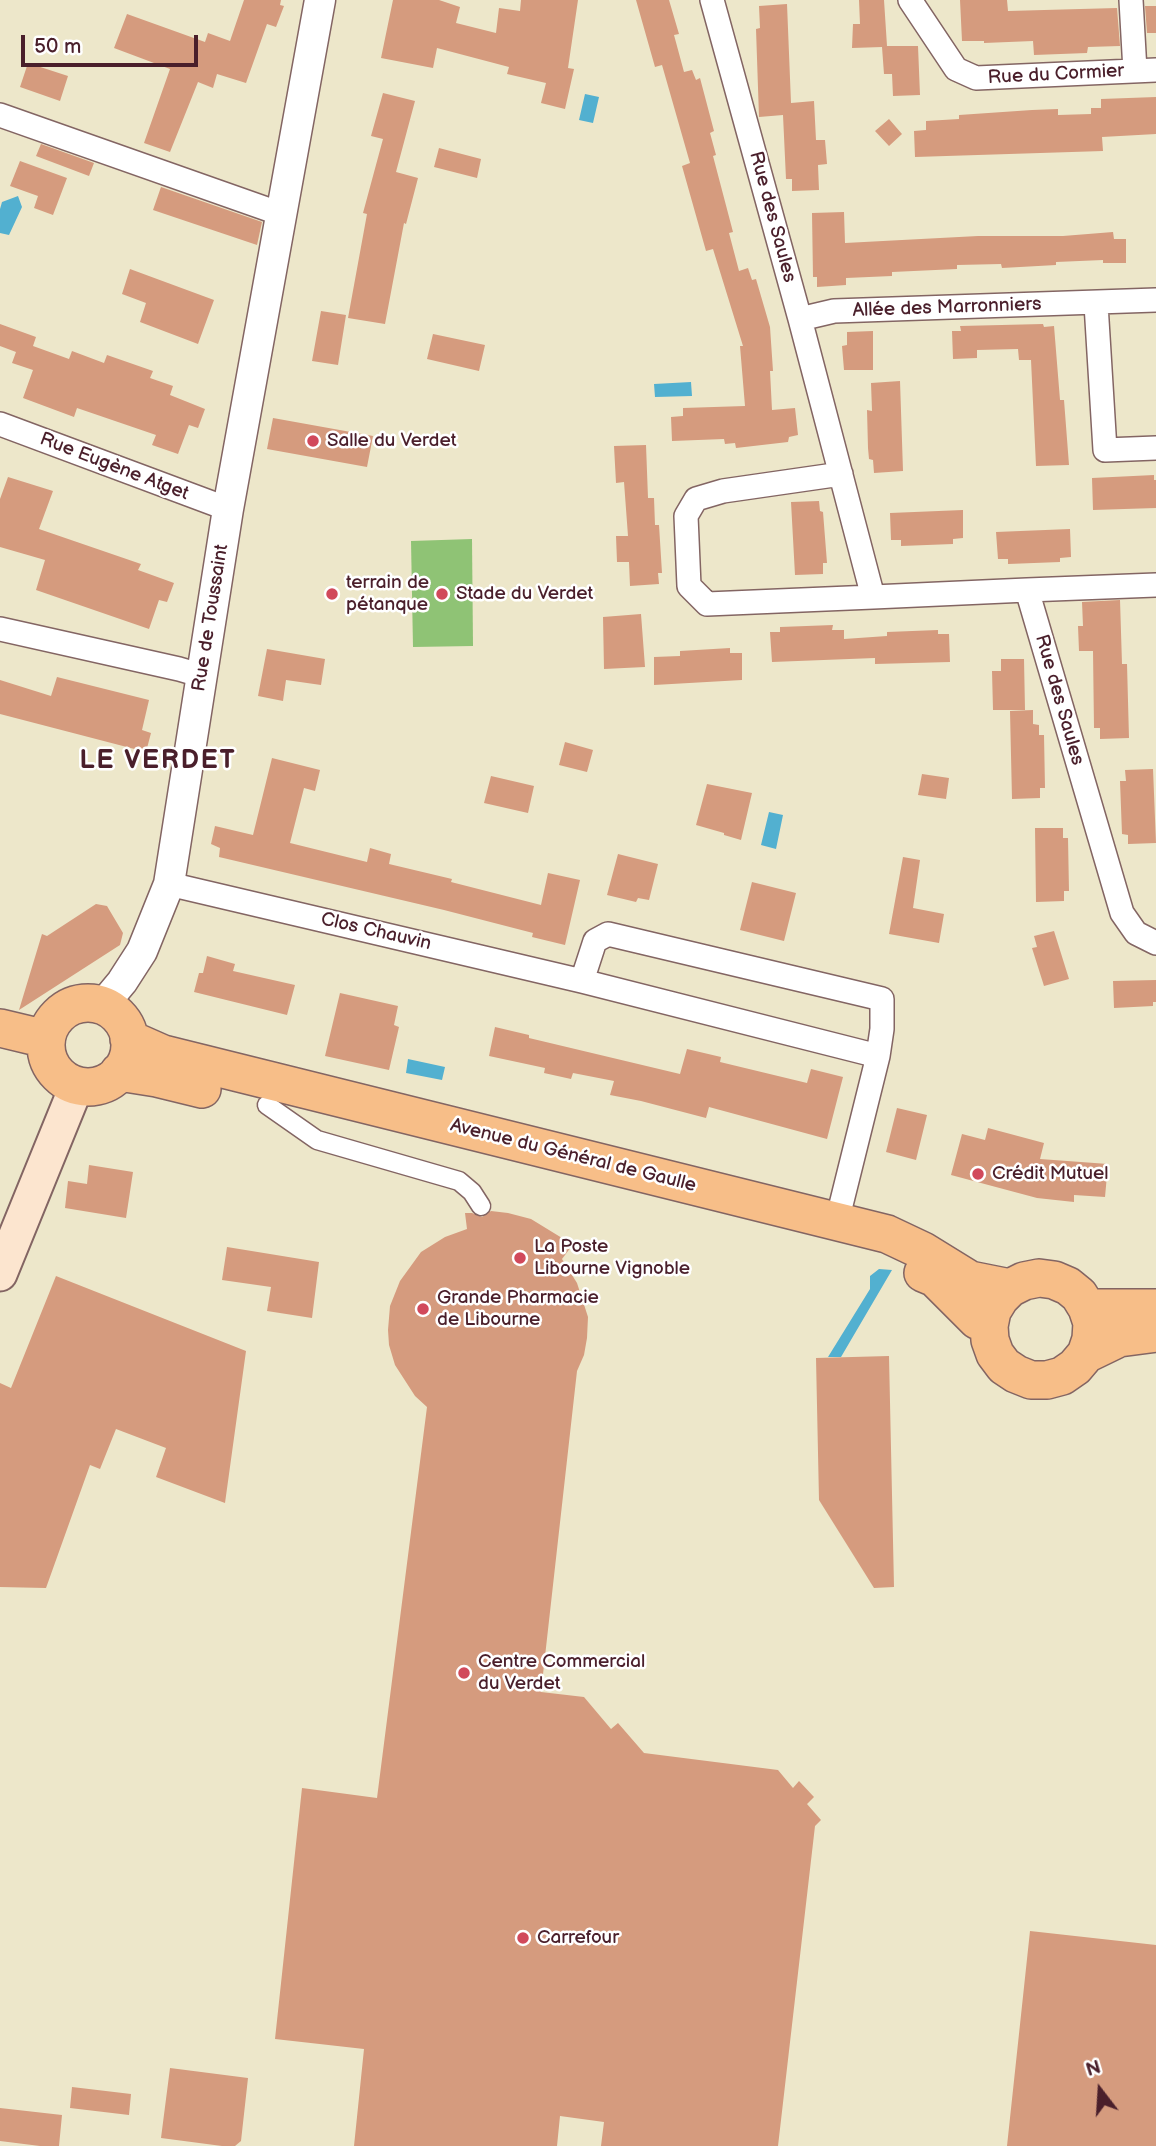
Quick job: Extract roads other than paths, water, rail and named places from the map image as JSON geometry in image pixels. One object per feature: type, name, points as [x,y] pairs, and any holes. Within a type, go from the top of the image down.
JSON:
[{"type":"main road","points":[[78,1004],[102,1006],[120,1019],[126,1028],[124,1056],[110,1080],[100,1085],[89,1087],[66,1081],[50,1063],[46,1051],[50,1027],[66,1009],[78,1004]]},
{"type":"main road","points":[[0,1028],[46,1039]]},
{"type":"main road","name":"Avenue du Général de Gaulle","points":[[124,1056],[163,1054],[887,1234],[923,1251],[970,1280],[1010,1288],[1031,1279],[1054,1280],[1073,1290],[1087,1308]]},
{"type":"main road","name":"Avenue du Général de Gaulle","points":[[124,1056],[157,1078],[674,1204],[907,1265],[935,1278],[977,1320],[989,1326]]},
{"type":"main road","points":[[0,1275],[77,1085]]},
{"type":"main road","points":[[1010,1288],[992,1311],[989,1326],[993,1347],[1004,1366],[1031,1380],[1062,1376],[1075,1367],[1086,1354],[1092,1323],[1087,1308],[1156,1308]]},
{"type":"main road","points":[[1086,1354],[1119,1338],[1156,1333]]},
{"type":"street","name":"Rue de Toussaint","points":[[102,1006],[142,951],[170,884],[228,509],[320,0]]},
{"type":"street","name":"Rue des Saules","points":[[712,0],[873,597]]},
{"type":"street","name":"Rue du Cormier","points":[[910,0],[956,69],[976,78],[1145,70]]},
{"type":"street","points":[[1131,0],[1145,70]]},
{"type":"street","points":[[0,115],[281,214]]},
{"type":"street","name":"Allée des Marronniers","points":[[800,319],[834,311],[1156,300]]},
{"type":"street","points":[[1096,303],[1105,450],[1156,448]]},
{"type":"street","name":"Rue Eugène Atget","points":[[0,424],[228,509]]},
{"type":"street","points":[[841,474],[723,491],[696,499],[686,516],[689,586],[707,604],[1156,585]]},
{"type":"street","name":"Rue des Saules","points":[[1027,590],[1122,913],[1136,933],[1156,943]]},
{"type":"street","points":[[0,629],[203,676]]},
{"type":"street","name":"Clos Chauvin","points":[[170,884],[582,981],[878,1056]]},
{"type":"street","points":[[582,981],[595,941],[608,934],[882,999],[882,1029],[878,1056],[837,1221]]},
{"type":"street","points":[[267,1105],[317,1140],[459,1181],[472,1192],[481,1206]]},
{"type":"water","points":[[585,94],[599,97],[593,123],[579,120]]},
{"type":"water","points":[[18,196],[22,207],[9,235],[0,233],[2,202]]},
{"type":"water","points":[[691,382],[692,396],[655,397],[654,384]]},
{"type":"water","points":[[769,812],[783,815],[776,849],[761,845]]},
{"type":"water","points":[[408,1059],[445,1067],[442,1080],[406,1073]]},
{"type":"water","points":[[879,1269],[892,1270],[841,1357],[828,1357],[870,1289],[870,1276]]},
{"type":"place","name":"Salle du Verdet","points":[[313,441]]},
{"type":"place","name":"terrain de pétanque","points":[[332,594]]},
{"type":"place","name":"Stade du Verdet","points":[[442,594]]},
{"type":"place","name":"Crédit Mutuel","points":[[978,1174]]},
{"type":"place","name":"La Poste Libourne Vignoble","points":[[520,1258]]},
{"type":"place","name":"Grande Pharmacie de Libourne","points":[[423,1309]]},
{"type":"place","name":"Centre Commercial du Verdet","points":[[464,1673]]},
{"type":"place","name":"Carrefour","points":[[523,1938]]},
{"type":"district","name":"LE VERDET","points":[[158,761]]}]
